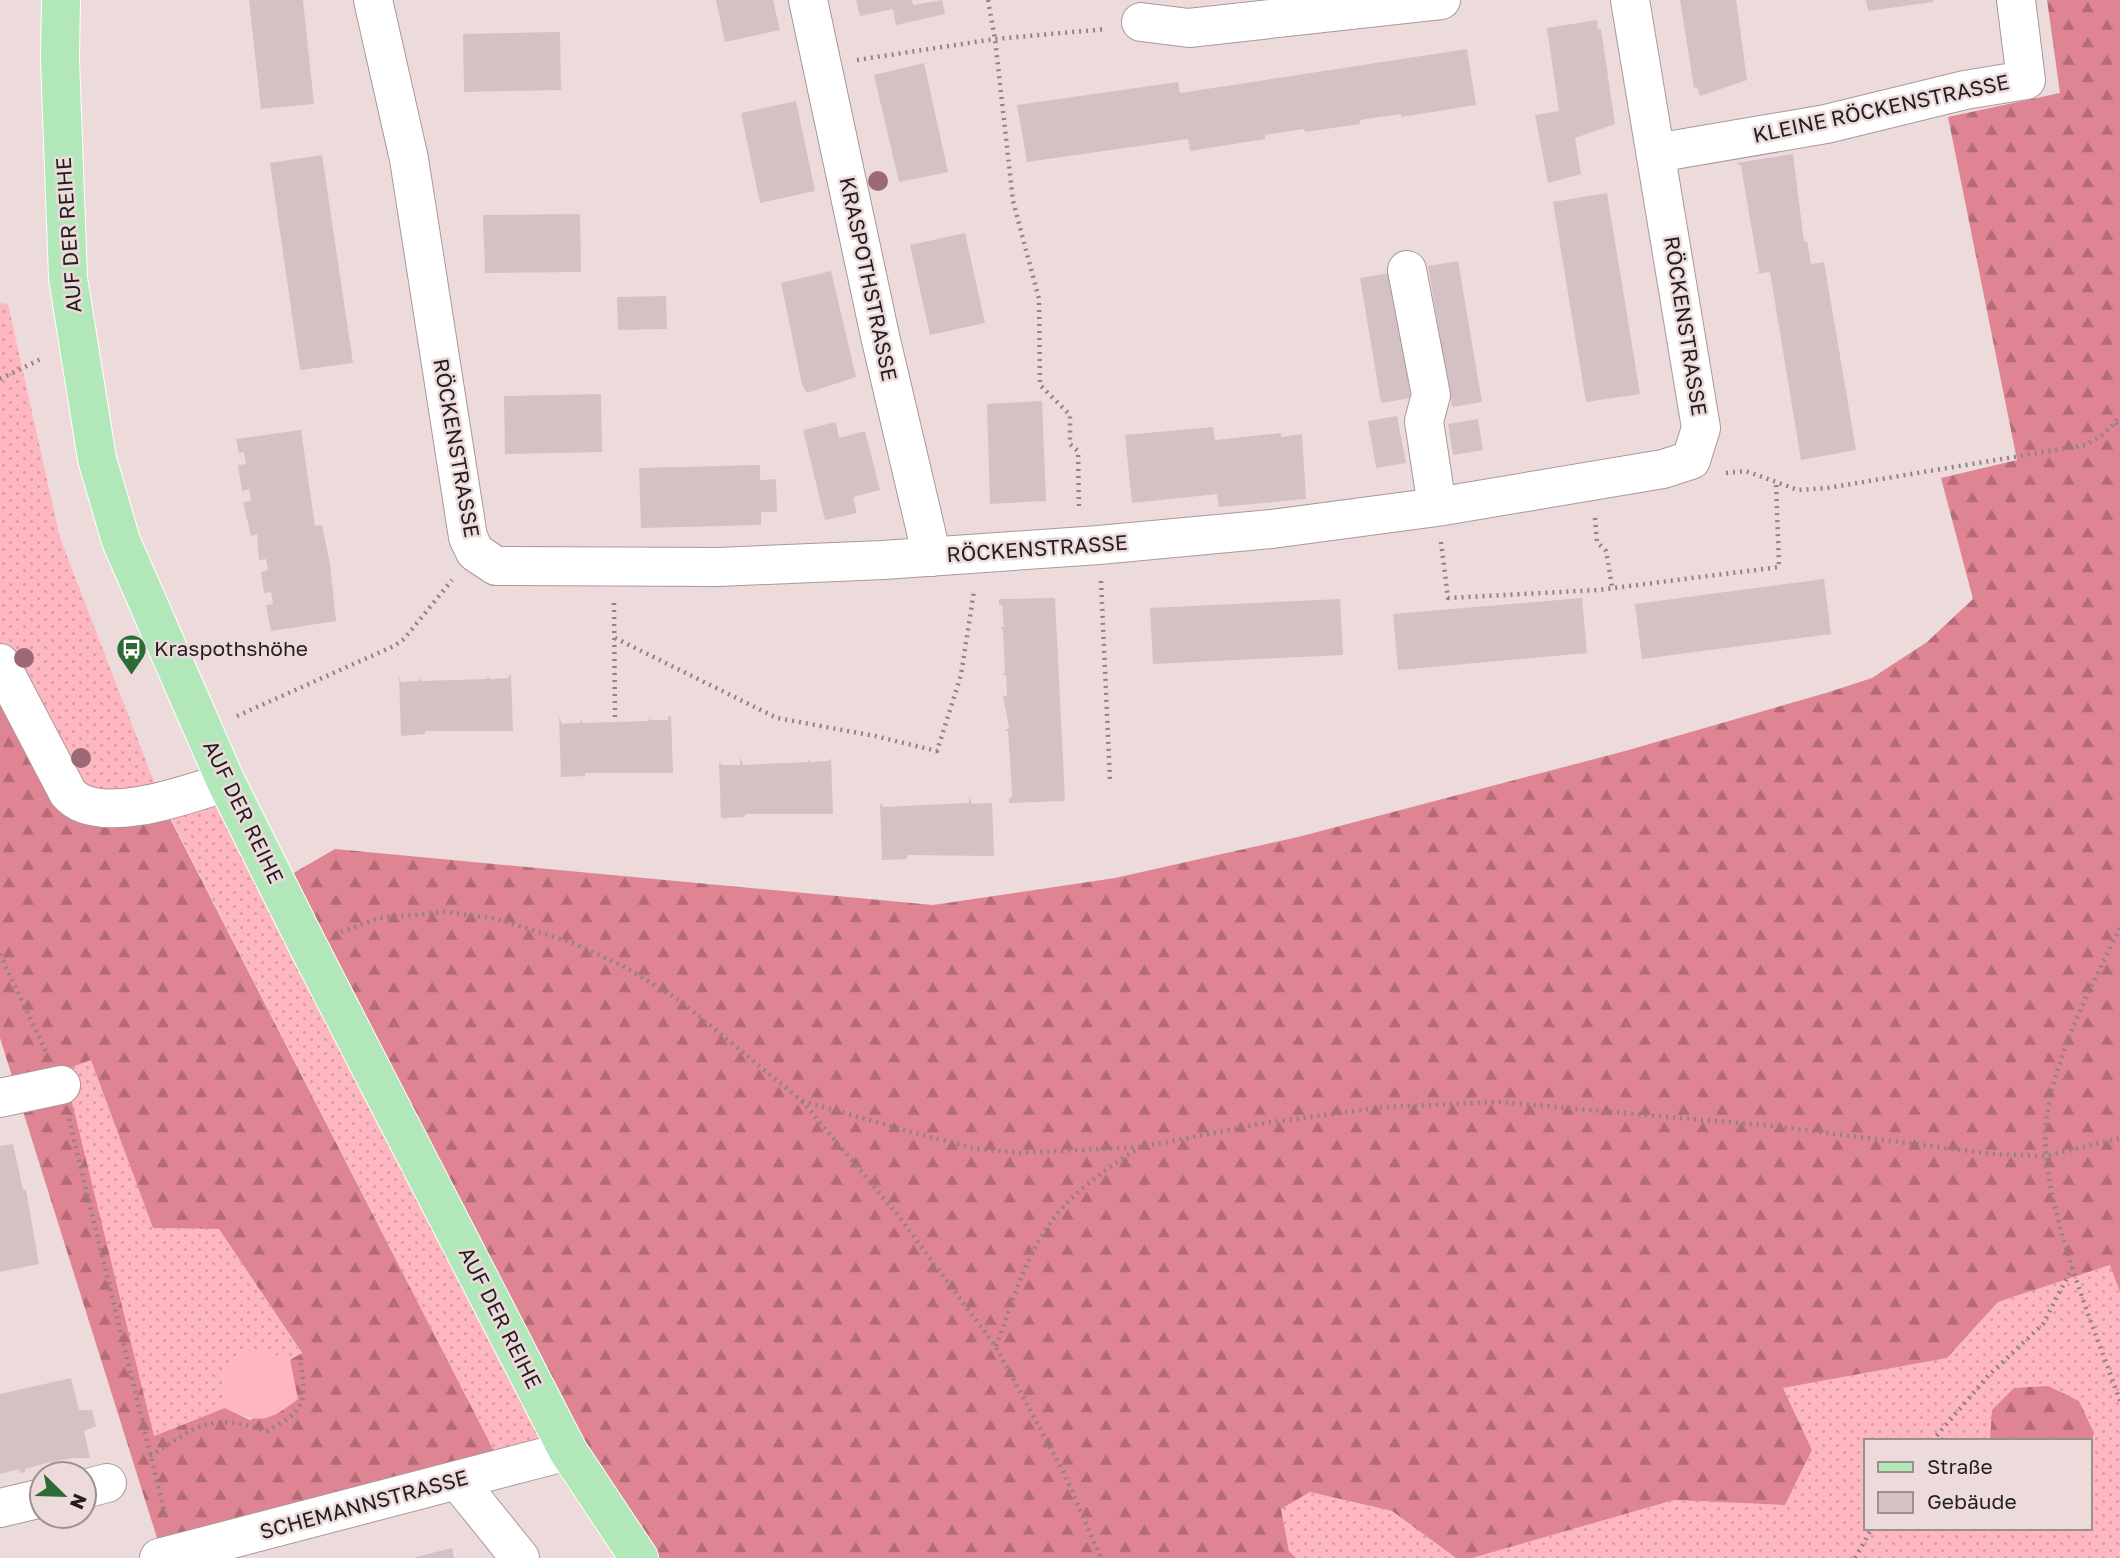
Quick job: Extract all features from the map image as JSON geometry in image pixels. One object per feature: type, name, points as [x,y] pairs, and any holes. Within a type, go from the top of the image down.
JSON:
[{"type":"main road","name":"AUF DER REIHE","points":[[61,0],[60,58],[68,278],[106,497],[155,624],[226,782],[307,944],[568,1451],[639,1558]]},
{"type":"street","name":"RÖCKENSTRASSE","points":[[373,0],[409,159],[468,537],[475,552],[496,566],[614,567],[718,567],[932,557],[1272,529],[1592,482],[1663,469],[1691,460],[1702,428],[1630,0]]},
{"type":"street","name":"KRASPOTHSTRASSE","points":[[808,0],[880,336],[932,557]]},
{"type":"street","points":[[1141,22],[1189,27],[1441,0]]},
{"type":"street","name":"KLEINE RÖCKENSTRASSE","points":[[1656,153],[1826,124],[1965,90],[2026,80],[2017,0]]},
{"type":"street","points":[[1407,270],[1431,396],[1424,421],[1437,506]]},
{"type":"street","points":[[0,663],[68,793],[77,801],[104,808],[162,802],[226,782]]},
{"type":"street","points":[[0,1098],[61,1085]]},
{"type":"street","name":"SCHEMANNSTRASSE","points":[[167,1556],[568,1451]]},
{"type":"street","points":[[458,1481],[520,1558]]},
{"type":"street","points":[[0,1508],[28,1501]]},
{"type":"path","points":[[988,0],[995,39],[1013,201],[1039,299],[1040,385],[1070,415],[1070,444],[1078,451],[1090,546],[1110,780]]},
{"type":"path","points":[[822,65],[995,39],[1121,28],[1141,22]]},
{"type":"path","points":[[0,379],[78,342]]},
{"type":"path","points":[[1691,460],[1703,475],[1746,471],[1798,489],[1827,488],[2086,445],[2116,423],[2120,416]]},
{"type":"path","points":[[2116,423],[2120,429]]},
{"type":"path","points":[[1592,482],[1597,542],[1606,551],[1612,586]]},
{"type":"path","points":[[1437,506],[1448,598],[1598,590],[1612,586],[1779,566],[1776,482]]},
{"type":"path","points":[[205,732],[394,646],[404,639],[475,552]]},
{"type":"path","points":[[615,638],[776,718],[876,736],[937,751],[961,675],[979,554]]},
{"type":"path","points":[[614,567],[615,722]]},
{"type":"path","points":[[307,944],[379,918],[425,912],[497,919],[573,943],[651,981],[679,1000],[802,1101],[897,1214],[996,1347],[1065,1475],[1101,1558]]},
{"type":"path","points":[[2120,928],[2078,1017],[2058,1073],[2048,1104],[2046,1156],[2073,1265],[2120,1401]]},
{"type":"path","points":[[0,954],[61,1085],[150,1456],[167,1556]]},
{"type":"path","points":[[802,1101],[933,1139],[997,1152],[1065,1153],[1141,1147],[1326,1114],[1442,1103],[1498,1101],[1773,1126],[1941,1149],[2046,1156],[2120,1138]]},
{"type":"path","points":[[996,1347],[1042,1235],[1063,1209],[1103,1171],[1141,1147]]},
{"type":"path","points":[[1934,1439],[1988,1376],[2043,1324],[2073,1265]]},
{"type":"path","points":[[150,1456],[203,1422],[242,1423],[267,1431],[292,1418],[306,1391],[300,1361]]},
{"type":"path","points":[[1855,1558],[1871,1530]]},
{"type":"shaded area","points":[[0,303],[8,304],[60,538],[161,800],[224,782],[569,1450],[495,1453],[162,801],[96,808],[0,663]]},
{"type":"shaded area","points":[[91,1060],[153,1228],[219,1229],[302,1354],[290,1360],[246,1347],[222,1372],[225,1408],[154,1436],[63,1069]]},
{"type":"shaded area","points":[[2111,1265],[2120,1292],[2120,1558],[1472,1558],[1674,1500],[1785,1505],[1812,1450],[1783,1388],[1947,1358],[1998,1302]]},
{"type":"shaded area","points":[[246,1347],[290,1360],[298,1399],[271,1416],[256,1419],[225,1408],[222,1372]]},
{"type":"shaded area","points":[[1310,1492],[1392,1511],[1456,1558],[1296,1558],[1289,1551],[1281,1508]]},
{"type":"green space","points":[[2047,0],[2120,0],[2120,1292],[2110,1265],[1998,1302],[1947,1358],[1783,1388],[1812,1450],[1785,1505],[1674,1500],[1472,1558],[1456,1558],[1392,1511],[1310,1492],[1281,1509],[1289,1551],[1296,1558],[642,1558],[278,882],[335,849],[933,905],[1115,878],[1298,837],[1625,751],[1872,678],[1927,642],[1973,599],[1941,478],[2017,460],[1948,117],[2060,93]]},
{"type":"green space","points":[[0,663],[68,793],[161,801],[495,1453],[163,1557],[0,1038]],"holes":[[[91,1060],[153,1228],[219,1229],[302,1353],[290,1360],[297,1399],[250,1420],[225,1408],[154,1436],[64,1070]]]},
{"type":"green space","points":[[2048,1386],[2079,1401],[2094,1433],[2092,1441],[1990,1439],[1992,1410],[2014,1388]]},
{"type":"building","points":[[249,0],[303,0],[314,104],[261,109]]},
{"type":"building","points":[[716,0],[773,0],[780,30],[725,42]]},
{"type":"building","points":[[856,0],[912,0],[913,5],[942,0],[945,14],[896,25],[893,9],[860,16]]},
{"type":"building","points":[[1680,0],[1736,0],[1747,80],[1700,96],[1697,87],[1694,88]]},
{"type":"building","points":[[1866,0],[1933,0],[1933,2],[1868,11]]},
{"type":"building","points":[[1597,20],[1598,29],[1601,29],[1615,124],[1575,138],[1581,174],[1548,183],[1535,115],[1559,111],[1547,28]]},
{"type":"building","points":[[560,32],[561,90],[464,92],[463,34]]},
{"type":"building","points":[[1467,49],[1476,105],[1401,117],[1401,114],[1360,120],[1360,124],[1305,132],[1304,129],[1283,132],[1265,135],[1265,139],[1190,151],[1188,139],[1027,162],[1017,105],[1178,82],[1180,93]]},
{"type":"building","points":[[924,63],[948,172],[899,182],[874,75]]},
{"type":"building","points":[[796,101],[815,191],[760,203],[741,113]]},
{"type":"building","points":[[1793,154],[1804,242],[1807,241],[1811,264],[1824,262],[1856,450],[1801,460],[1770,272],[1756,274],[1759,271],[1741,166],[1736,163]]},
{"type":"building","points":[[322,155],[353,363],[300,370],[270,163]]},
{"type":"building","points":[[1607,193],[1640,394],[1586,402],[1553,202]]},
{"type":"building","points":[[580,214],[581,272],[485,273],[483,215]]},
{"type":"building","points":[[965,233],[985,323],[930,335],[910,245]]},
{"type":"building","points":[[1458,261],[1482,402],[1452,407],[1428,266]]},
{"type":"building","points":[[831,271],[856,377],[807,393],[802,384],[781,283]]},
{"type":"building","points":[[1390,273],[1411,398],[1381,403],[1360,278]]},
{"type":"building","points":[[666,296],[667,329],[618,330],[617,297]]},
{"type":"building","points":[[601,394],[602,452],[505,454],[504,396]]},
{"type":"building","points":[[1042,401],[1046,501],[990,504],[987,404]]},
{"type":"building","points":[[1397,416],[1406,463],[1376,468],[1368,421]]},
{"type":"building","points":[[1478,419],[1483,450],[1453,455],[1448,424]]},
{"type":"building","points":[[836,422],[839,438],[865,431],[880,490],[853,497],[857,513],[825,520],[803,430]]},
{"type":"building","points":[[1213,427],[1215,440],[1281,433],[1281,437],[1302,434],[1306,499],[1219,507],[1217,494],[1132,503],[1125,435]]},
{"type":"building","points":[[301,430],[315,526],[322,525],[330,564],[336,621],[271,631],[266,605],[273,604],[271,592],[264,593],[261,572],[268,570],[266,559],[259,560],[257,534],[251,536],[243,502],[251,501],[249,489],[242,491],[238,465],[246,464],[244,452],[239,453],[236,439]]},
{"type":"building","points":[[760,465],[760,480],[776,479],[777,512],[761,512],[761,525],[641,528],[639,468]]},
{"type":"building","points":[[1824,579],[1831,634],[1642,659],[1635,604]]},
{"type":"building","points":[[1055,598],[1065,801],[1009,803],[1009,798],[1012,797],[1011,776],[1008,777],[1011,774],[1008,731],[1005,731],[1009,728],[1003,696],[1007,696],[1006,675],[1002,675],[1005,672],[1003,630],[1000,627],[1004,627],[999,599]]},
{"type":"building","points":[[1582,598],[1587,653],[1398,670],[1393,614]]},
{"type":"building","points":[[1340,599],[1343,655],[1153,664],[1150,608]]},
{"type":"building","points":[[511,674],[513,731],[425,731],[425,734],[401,736],[399,676],[401,682],[419,681],[419,678],[422,681],[487,679],[488,676],[490,679],[508,678]]},
{"type":"building","points":[[668,716],[671,716],[673,773],[585,773],[585,776],[561,777],[559,717],[562,724],[580,723],[582,719],[582,723],[648,721],[650,717],[650,720],[668,720]]},
{"type":"building","points":[[740,757],[743,765],[808,762],[808,759],[810,762],[829,761],[831,758],[833,814],[745,814],[745,817],[721,818],[719,762],[722,765],[740,765]]},
{"type":"building","points":[[969,797],[972,804],[992,803],[994,856],[907,855],[907,859],[882,860],[880,803],[883,807],[969,803]]},
{"type":"building","points":[[13,1144],[23,1190],[26,1190],[39,1264],[0,1272],[0,1146]]},
{"type":"building","points":[[71,1378],[79,1410],[92,1410],[96,1426],[84,1431],[90,1458],[28,1460],[25,1472],[20,1473],[19,1469],[0,1474],[0,1394]]},
{"type":"building","points":[[452,1548],[454,1558],[416,1558],[416,1557]]},
{"type":"place","name":"Kraspothshöhe","points":[[131,676]]}]
